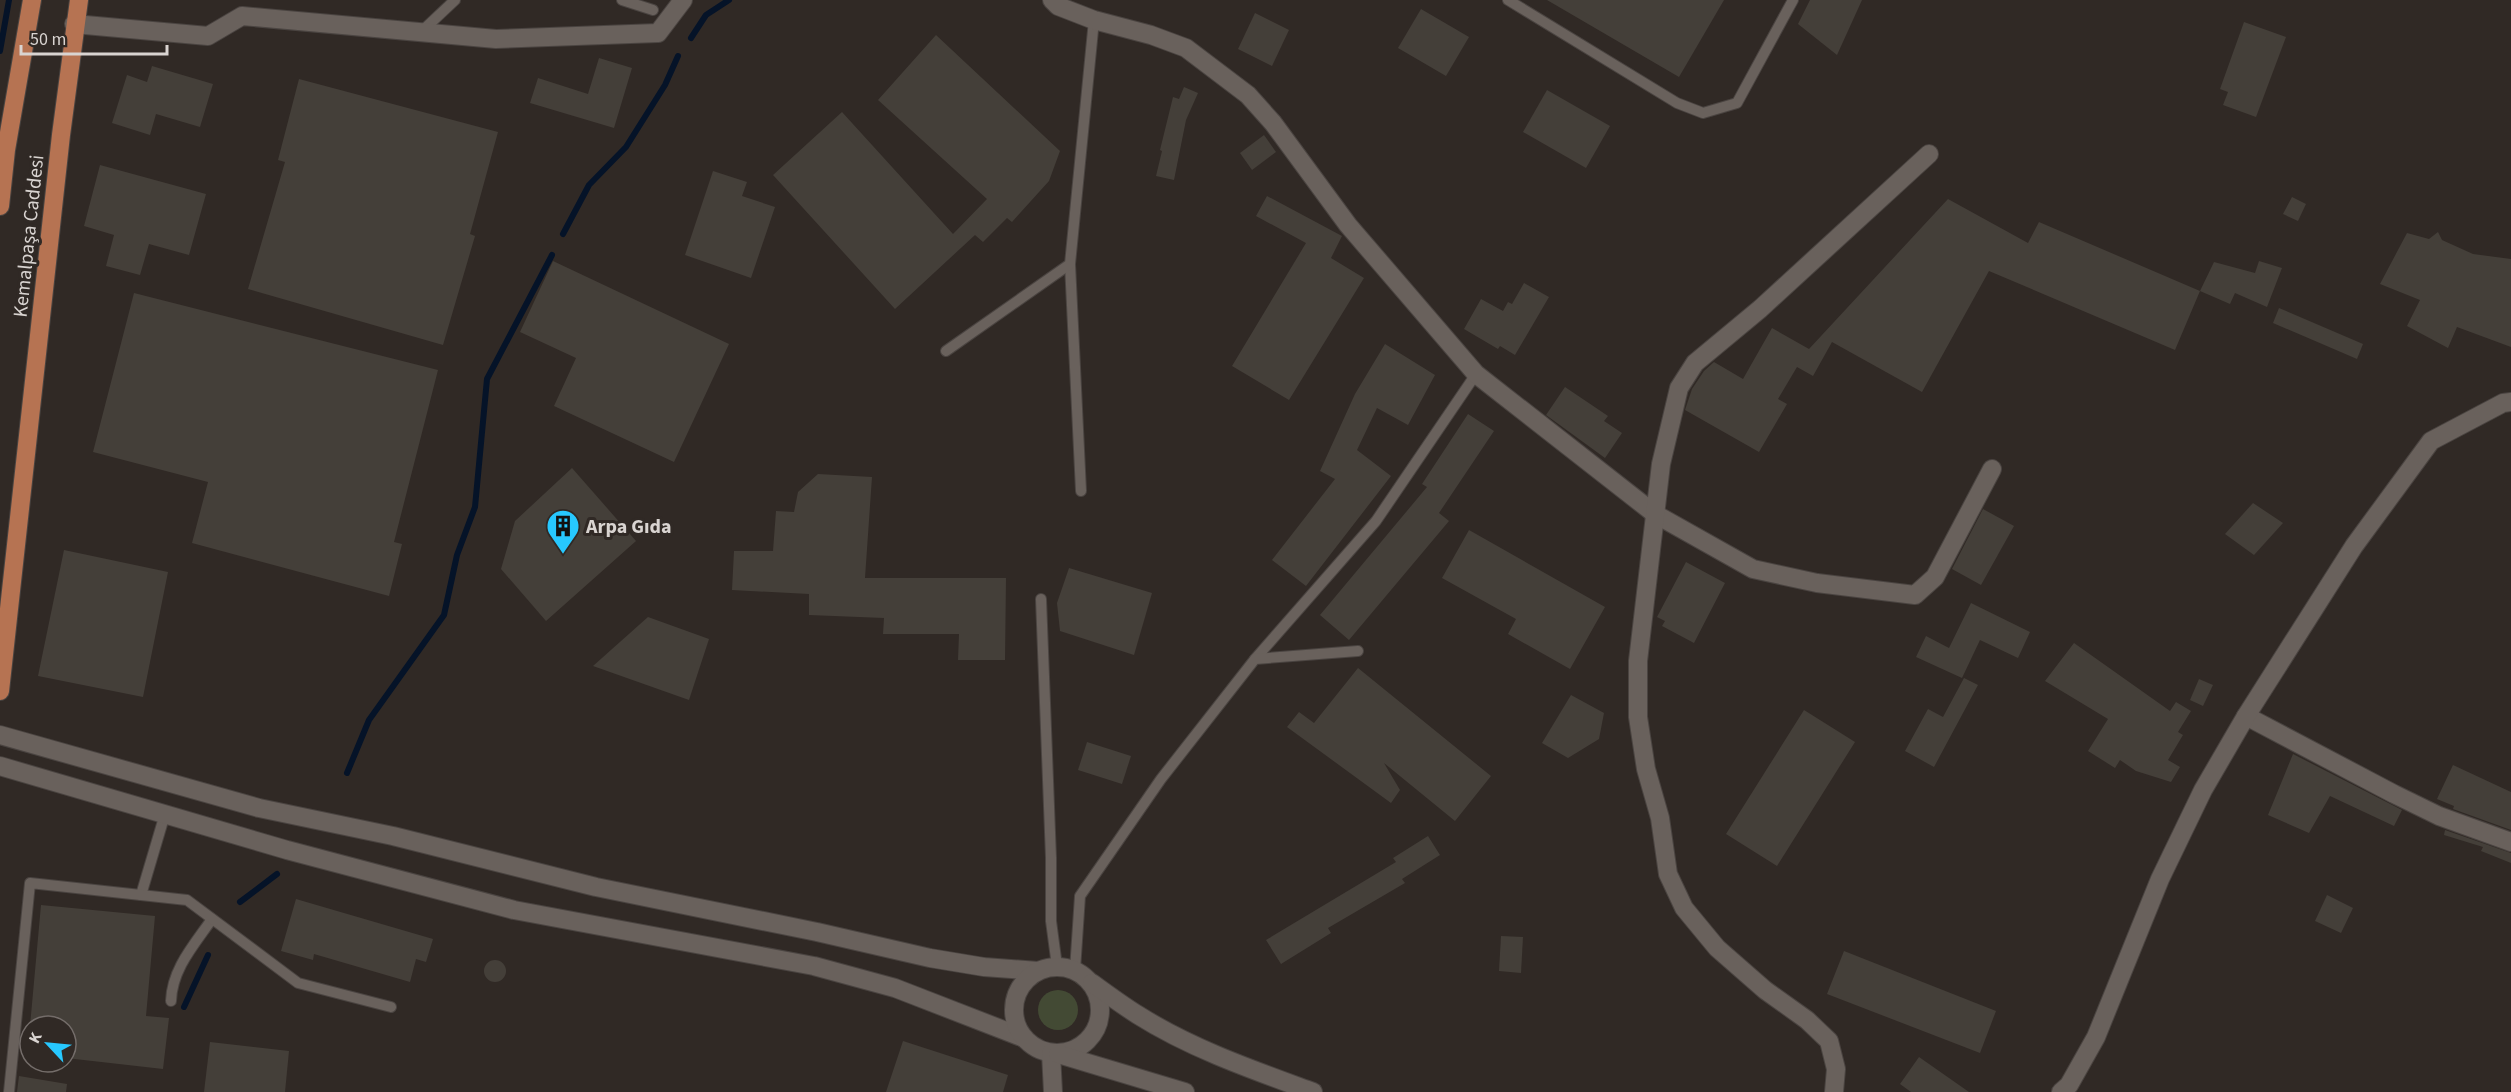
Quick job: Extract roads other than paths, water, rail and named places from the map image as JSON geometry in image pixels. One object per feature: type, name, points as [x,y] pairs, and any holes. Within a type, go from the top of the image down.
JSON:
[{"type":"main road","name":"Kemalpaşa Caddesi","points":[[0,206],[3,149],[32,0]]},
{"type":"main road","name":"Kemalpaşa Caddesi","points":[[0,691],[74,24],[79,0]]},
{"type":"street","points":[[74,24],[208,36],[242,16],[496,39],[658,33],[683,0]]},
{"type":"street","points":[[1052,0],[1058,6],[1094,20],[1151,35],[1186,48],[1248,95],[1273,123],[1348,225],[1476,374],[1655,514],[1753,569],[1817,583],[1915,595],[1935,577],[1992,469]]},
{"type":"street","points":[[1834,1092],[1836,1069],[1829,1041],[1807,1020],[1765,990],[1717,948],[1684,908],[1668,874],[1660,818],[1646,769],[1638,717],[1638,661],[1655,514],[1670,421],[1679,388],[1695,363],[1761,309],[1929,154]]},
{"type":"street","points":[[2061,1092],[2068,1086],[2096,1037],[2160,879],[2203,790],[2246,716],[2354,546],[2431,441],[2504,403],[2511,402]]},
{"type":"street","points":[[2246,716],[2439,816],[2511,842]]},
{"type":"street","points":[[0,735],[259,808],[393,836],[596,888],[807,930],[930,958],[984,967],[1038,971],[1057,966],[1083,976],[1138,1016],[1190,1043],[1313,1092]]},
{"type":"street","points":[[0,766],[287,850],[514,910],[814,966],[937,1002],[1024,1038],[1041,1051],[1055,1053],[1185,1092]]},
{"type":"street","points":[[1024,1038],[1015,1021],[1014,1001],[1023,984],[1038,971]]},
{"type":"street","points":[[1055,1053],[1084,1044],[1099,1021],[1099,1000],[1083,976]]},
{"type":"street","points":[[1053,1092],[1055,1053]]},
{"type":"lane","points":[[420,32],[455,0]]},
{"type":"lane","points":[[622,0],[653,10]]},
{"type":"lane","points":[[1508,0],[1677,103],[1703,113],[1737,103],[1793,0]]},
{"type":"lane","points":[[1081,490],[1070,264],[1094,20]]},
{"type":"lane","points":[[946,351],[1070,264]]},
{"type":"lane","points":[[1083,976],[1080,896],[1161,779],[1255,659],[1376,521],[1476,374]]},
{"type":"lane","points":[[1041,599],[1051,858],[1051,921],[1057,966]]},
{"type":"lane","points":[[1255,659],[1358,651]]},
{"type":"lane","points":[[141,895],[165,814]]},
{"type":"lane","points":[[9,1092],[30,883],[187,900],[298,983],[392,1007]]},
{"type":"lane","points":[[171,1002],[172,985],[178,969],[212,919]]},
{"type":"waterway","points":[[0,51],[9,0]]},
{"type":"waterway","points":[[691,38],[706,15],[729,0]]},
{"type":"waterway","points":[[563,234],[589,185],[626,147],[665,85],[678,56]]},
{"type":"waterway","points":[[347,773],[369,720],[444,615],[457,555],[475,507],[487,379],[552,255]]},
{"type":"waterway","points":[[240,902],[277,874]]},
{"type":"waterway","points":[[184,1007],[208,955]]},
{"type":"place","name":"Arpa Gıda","points":[[563,555]]}]
